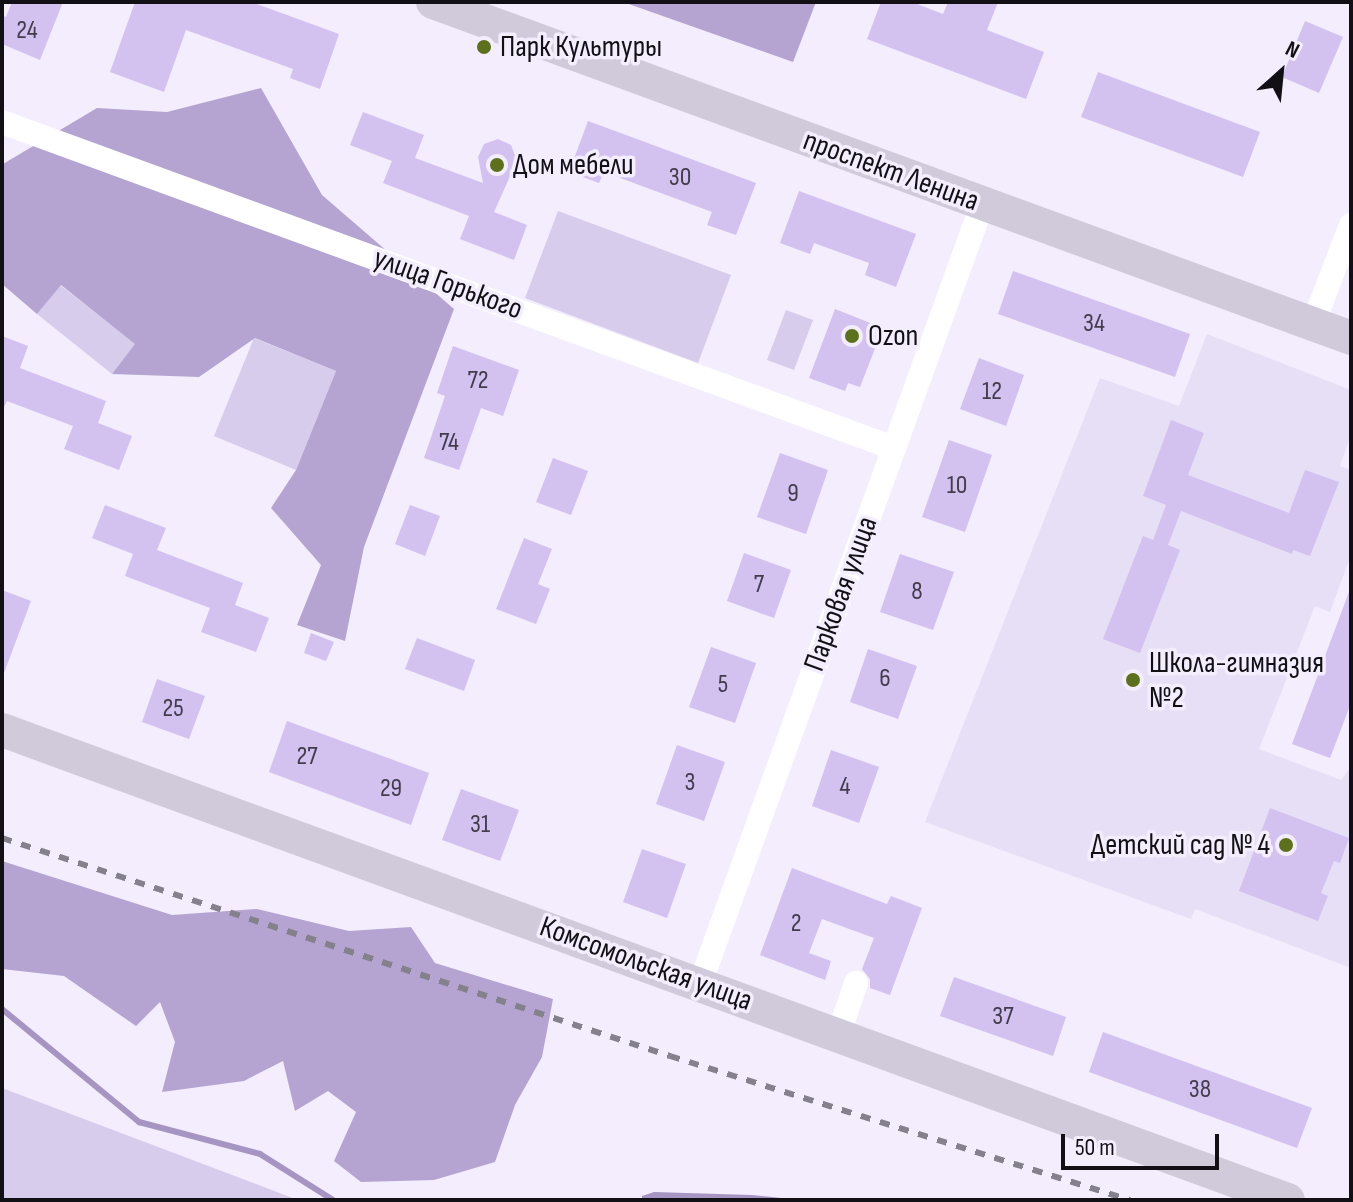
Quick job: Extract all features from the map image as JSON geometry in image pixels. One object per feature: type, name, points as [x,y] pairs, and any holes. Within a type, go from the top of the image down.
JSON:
[{"type":"street","name":"проспект Ленина","points":[[433,2],[1351,338]]},
{"type":"street","name":"улица Горького","points":[[2,122],[894,448]]},
{"type":"street","name":"Парковая улица","points":[[700,984],[982,205]]},
{"type":"street","points":[[1313,324],[1351,225]]},
{"type":"street","name":"Комсомольская улица","points":[[2,730],[839,1033],[1288,1200]]},
{"type":"street","points":[[839,1033],[856,983]]},
{"type":"shaded area","points":[[623,2],[816,2],[793,62]]},
{"type":"shaded area","points":[[261,88],[322,195],[454,309],[364,547],[345,641],[297,625],[321,565],[271,508],[296,470],[336,371],[255,338],[199,377],[112,374],[135,344],[61,285],[37,314],[2,284],[3,164],[97,108],[167,112]]},
{"type":"shaded area","points":[[558,211],[731,275],[698,363],[525,298]]},
{"type":"shaded area","points":[[60,285],[136,344],[112,374],[37,314]]},
{"type":"shaded area","points":[[786,310],[813,320],[794,370],[767,360]]},
{"type":"shaded area","name":"Школа-гимназия №2","points":[[1207,334],[1351,390],[1351,434],[1340,466],[1351,470],[1351,555],[1330,612],[1315,606],[1259,749],[1341,780],[1351,767],[1351,968],[1195,909],[1191,919],[925,822],[1100,378],[1179,406]]},
{"type":"shaded area","points":[[254,338],[336,371],[296,470],[214,436]]},
{"type":"shaded area","points":[[2,861],[172,915],[257,909],[349,931],[411,927],[435,963],[553,999],[542,1057],[515,1105],[495,1162],[434,1180],[361,1182],[334,1161],[356,1112],[328,1091],[295,1111],[283,1061],[244,1081],[162,1092],[175,1042],[160,1002],[136,1026],[64,976],[2,969]]},
{"type":"shaded area","points":[[2,1088],[298,1200],[2,1200]]},
{"type":"shaded area","points":[[654,1192],[801,1200],[642,1200],[642,1196]]},
{"type":"building","points":[[12,2],[63,2],[40,60],[2,44],[2,15],[6,17]]},
{"type":"building","points":[[135,2],[251,2],[339,34],[320,89],[290,78],[293,69],[186,30],[164,92],[110,72]]},
{"type":"building","points":[[881,2],[912,2],[943,14],[948,2],[998,2],[987,30],[1044,52],[1026,99],[867,39]]},
{"type":"building","points":[[1305,21],[1343,37],[1319,93],[1282,77]]},
{"type":"building","points":[[1098,72],[1260,132],[1243,177],[1081,117]]},
{"type":"building","points":[[363,112],[424,135],[415,158],[483,183],[478,157],[484,144],[498,139],[511,145],[515,165],[494,212],[527,225],[514,260],[460,239],[469,216],[383,183],[392,161],[350,145]]},
{"type":"building","points":[[588,121],[756,183],[736,235],[707,225],[712,212],[604,172],[599,183],[569,172]]},
{"type":"building","points":[[799,191],[916,234],[896,287],[865,275],[869,263],[814,243],[810,254],[780,243]]},
{"type":"building","points":[[1013,271],[1190,334],[1175,377],[998,314]]},
{"type":"building","points":[[835,309],[883,328],[860,387],[848,383],[845,391],[809,378]]},
{"type":"building","points":[[2,336],[28,346],[20,368],[106,401],[98,423],[132,436],[119,470],[64,449],[73,426],[7,401],[2,411]]},
{"type":"building","points":[[453,346],[519,370],[503,416],[481,408],[459,470],[424,458],[445,396],[437,393]]},
{"type":"building","points":[[979,358],[1024,375],[1006,426],[960,409]]},
{"type":"building","points":[[1171,420],[1204,433],[1188,475],[1289,513],[1305,470],[1339,482],[1310,556],[1293,550],[1292,554],[1181,511],[1168,545],[1180,550],[1140,653],[1103,639],[1143,536],[1153,540],[1166,505],[1143,496]]},
{"type":"building","points":[[949,440],[992,455],[965,532],[922,517]]},
{"type":"building","points":[[780,453],[828,470],[806,534],[757,517]]},
{"type":"building","points":[[553,458],[588,471],[571,515],[536,502]]},
{"type":"building","points":[[105,505],[166,528],[157,550],[243,583],[235,605],[269,618],[256,652],[201,632],[210,608],[125,576],[133,554],[92,538]]},
{"type":"building","points":[[410,505],[440,516],[425,556],[395,544]]},
{"type":"building","points":[[524,538],[552,549],[538,584],[550,589],[536,624],[496,609]]},
{"type":"building","points":[[744,553],[791,570],[774,618],[727,601]]},
{"type":"building","points":[[900,554],[954,572],[933,630],[880,612]]},
{"type":"building","points":[[2,590],[31,601],[4,673],[2,673]]},
{"type":"building","points":[[1349,592],[1351,703],[1330,758],[1292,744]]},
{"type":"building","points":[[311,633],[334,642],[326,661],[304,653]]},
{"type":"building","points":[[417,638],[475,660],[464,691],[405,669]]},
{"type":"building","points":[[711,647],[756,663],[735,723],[689,707]]},
{"type":"building","points":[[868,649],[917,666],[898,719],[850,702]]},
{"type":"building","points":[[157,679],[205,696],[189,739],[142,722]]},
{"type":"building","points":[[287,721],[429,773],[411,825],[269,772]]},
{"type":"building","points":[[677,745],[725,762],[704,821],[656,804]]},
{"type":"building","points":[[831,750],[879,767],[859,823],[812,806]]},
{"type":"building","points":[[461,789],[519,810],[500,861],[442,840]]},
{"type":"building","points":[[1270,808],[1349,838],[1340,863],[1334,861],[1321,893],[1328,896],[1318,921],[1239,891]]},
{"type":"building","points":[[642,849],[686,864],[667,918],[623,902]]},
{"type":"building","points":[[792,868],[887,904],[891,896],[922,908],[890,995],[870,988],[870,979],[862,969],[874,938],[822,919],[809,953],[831,961],[825,980],[760,955]]},
{"type":"building","points":[[954,977],[1066,1017],[1053,1056],[940,1016]]},
{"type":"building","points":[[1103,1032],[1312,1108],[1297,1148],[1089,1072]]},
{"type":"waterway","points":[[2,1009],[139,1122],[260,1154],[333,1200]]},
{"type":"railway","points":[[2,838],[670,1056],[1130,1200]]},
{"type":"place","name":"Парк Культуры","points":[[484,47]]},
{"type":"place","name":"Дом мебели","points":[[497,165]]},
{"type":"place","name":"Ozon","points":[[852,336]]},
{"type":"place","name":"Школа-гимназия №2","points":[[1133,680]]},
{"type":"place","name":"Детский сад № 4","points":[[1286,845]]}]
